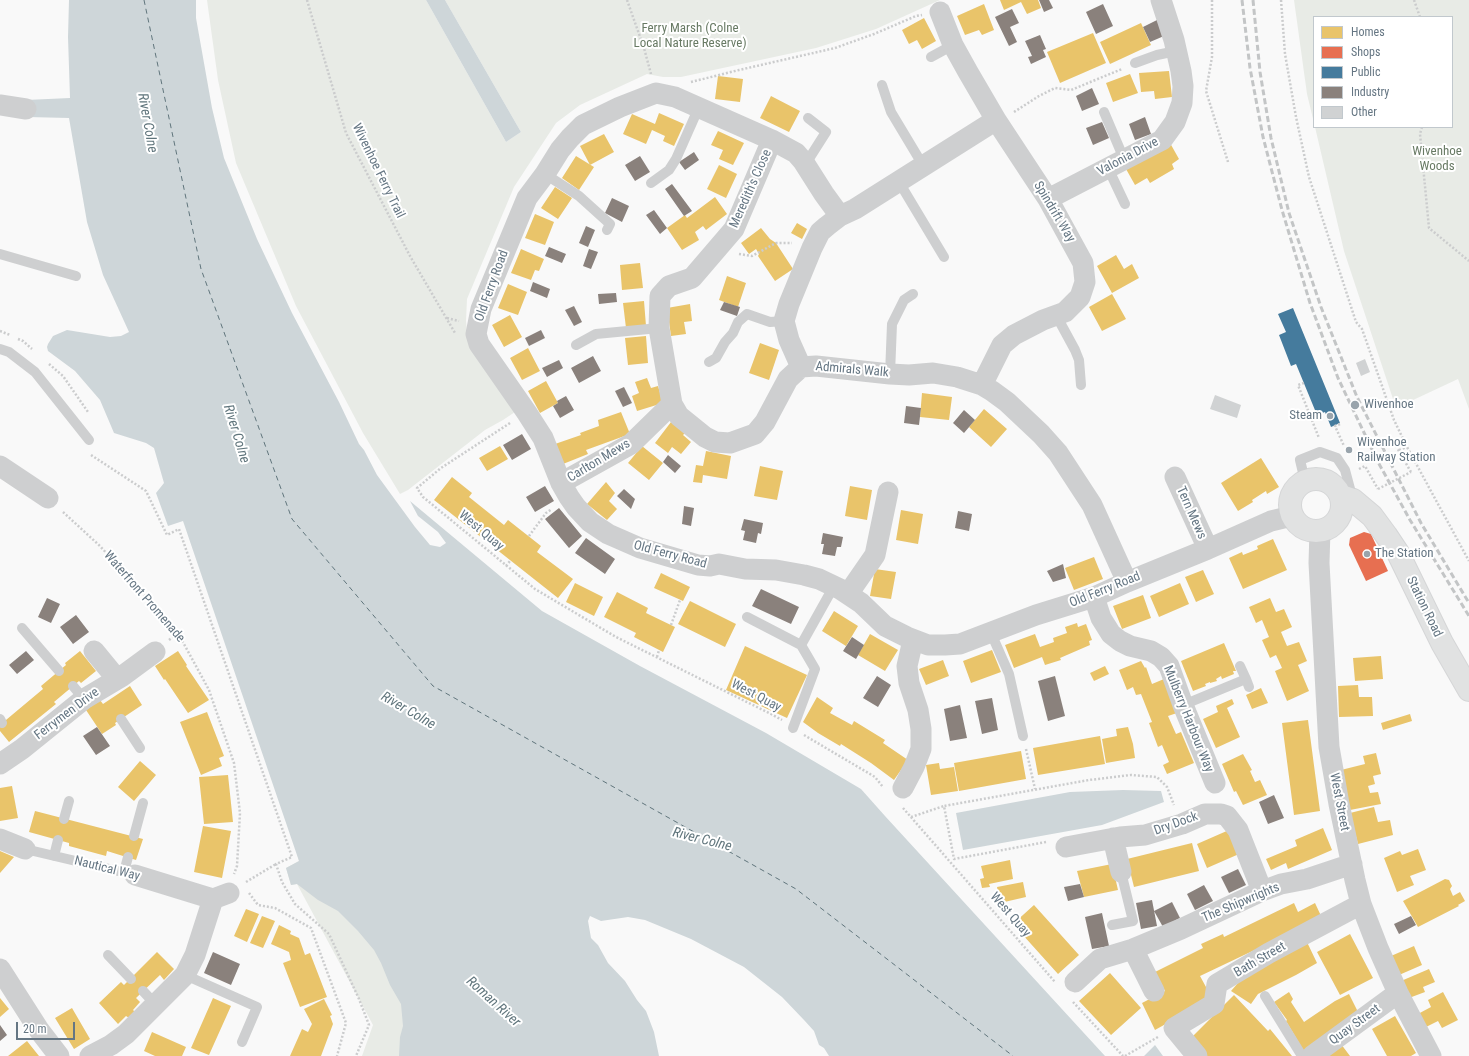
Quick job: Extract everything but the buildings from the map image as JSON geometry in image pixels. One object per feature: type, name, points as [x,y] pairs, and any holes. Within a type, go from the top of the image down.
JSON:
[{"type":"main road","points":[[1313,479],[1326,481],[1347,498],[1342,507],[1339,518],[1331,526],[1320,530],[1307,529],[1301,526],[1292,516],[1290,500],[1293,492],[1305,481],[1313,479]]},
{"type":"main road","name":"Station Road","points":[[1347,498],[1372,516],[1398,553],[1442,643],[1469,690]]},
{"type":"street","name":"Valonia Drive","points":[[1048,199],[1162,140],[1175,122],[1182,103],[1183,86],[1181,71],[1161,0]]},
{"type":"street","name":"Spindrift Way","points":[[940,12],[953,45],[997,122],[1048,199],[1083,263],[1085,282],[1080,297],[1065,312],[1043,320],[1014,335],[1002,345],[982,385]]},
{"type":"street","points":[[666,95],[699,107],[772,140],[796,153],[840,216]]},
{"type":"street","name":"Old Ferry Road","points":[[666,95],[620,107],[583,125],[560,150],[545,174],[527,198],[481,309],[476,334],[479,344],[543,438],[565,490],[576,508],[590,522],[608,534],[640,548],[698,564],[710,566],[726,564],[745,569],[776,570],[804,574],[841,590],[861,603],[885,626],[913,640],[928,645],[945,645],[960,644],[1036,615],[1094,597],[1271,521],[1292,516]]},
{"type":"street","points":[[0,105],[26,109]]},
{"type":"street","name":"Admirals Walk","points":[[997,122],[855,209],[840,216],[827,226],[816,239],[789,304],[784,321],[788,340],[801,367],[816,366],[909,375],[933,373],[957,377],[982,385],[1007,402],[1041,434],[1058,453],[1092,505],[1127,582]]},
{"type":"street","name":"Meredith's Close","points":[[772,140],[734,229],[692,278],[669,286],[660,296],[660,328],[672,404],[679,416],[705,437],[715,442],[730,443],[755,434],[765,422],[788,380],[801,367]]},
{"type":"street","name":"Carlton Mews","points":[[565,490],[631,444],[672,404]]},
{"type":"street","points":[[1,469],[48,498]]},
{"type":"street","name":"Tern Mews","points":[[1175,477],[1208,549]]},
{"type":"street","points":[[841,590],[875,555],[888,492]]},
{"type":"street","name":"West Street","points":[[1320,530],[1318,563],[1329,747],[1339,804],[1362,904],[1378,948],[1398,993],[1431,1056]]},
{"type":"street","name":"Mulberry Harbour Way","points":[[1094,597],[1101,618],[1111,634],[1130,646],[1151,651],[1161,657],[1169,666],[1183,705],[1215,783]]},
{"type":"street","points":[[895,793],[914,768],[921,749],[921,729],[918,710],[909,683],[907,666],[913,640]]},
{"type":"street","points":[[94,651],[96,690]]},
{"type":"street","name":"Ferrymen Drive","points":[[0,764],[18,743],[155,652]]},
{"type":"street","name":"Dry Dock","points":[[1066,847],[1113,838],[1145,835],[1182,824],[1205,814],[1213,813],[1227,816],[1238,830],[1262,891]]},
{"type":"street","points":[[1113,838],[1121,872]]},
{"type":"street","name":"Nautical Way","points":[[0,839],[25,849]]},
{"type":"street","name":"The Shipwrights","points":[[1068,989],[1100,959],[1132,949],[1181,929],[1262,891],[1282,884],[1307,879],[1352,864]]},
{"type":"street","name":"Nautical Way","points":[[129,868],[229,890]]},
{"type":"street","points":[[90,1056],[111,1045],[126,1034],[149,998],[185,976],[229,890]]},
{"type":"street","name":"Bath Street","points":[[1174,1028],[1214,1004],[1217,984],[1269,953],[1362,904]]},
{"type":"street","points":[[1132,949],[1154,991]]},
{"type":"street","points":[[0,969],[39,1030],[59,1056]]},
{"type":"street","name":"Quay Street","points":[[1312,1056],[1398,993]]},
{"type":"street","points":[[1174,1028],[1197,1056]]},
{"type":"lane","points":[[932,57],[953,45]]},
{"type":"lane","points":[[1135,64],[1157,55],[1176,52]]},
{"type":"lane","points":[[882,85],[891,112],[924,167]]},
{"type":"lane","points":[[651,183],[669,170],[676,159],[699,107]]},
{"type":"lane","points":[[1104,112],[1125,204]]},
{"type":"lane","points":[[805,164],[826,132],[808,118]]},
{"type":"lane","points":[[545,174],[579,196],[610,224],[607,230]]},
{"type":"lane","points":[[899,182],[944,257]]},
{"type":"lane","points":[[0,254],[76,276]]},
{"type":"lane","points":[[890,374],[892,324],[904,300],[912,294]]},
{"type":"lane","points":[[709,362],[716,358],[725,342],[733,333],[738,322],[747,314],[770,322],[784,321]]},
{"type":"lane","points":[[1056,315],[1079,360],[1081,385]]},
{"type":"lane","points":[[576,345],[596,334],[660,328]]},
{"type":"lane","points":[[0,349],[9,352],[35,372],[89,440]]},
{"type":"lane","points":[[1305,481],[1300,460],[1320,452],[1337,458],[1345,470],[1347,498]]},
{"type":"lane","points":[[801,644],[841,590]]},
{"type":"lane","points":[[747,617],[801,644],[815,669],[793,728]]},
{"type":"lane","points":[[22,628],[59,671]]},
{"type":"lane","points":[[991,633],[1009,674],[1023,736]]},
{"type":"lane","points":[[1183,705],[1247,683],[1240,666]]},
{"type":"lane","points":[[121,719],[140,748]]},
{"type":"lane","points":[[64,819],[69,801]]},
{"type":"lane","points":[[134,836],[144,803]]},
{"type":"lane","points":[[54,856],[58,840]]},
{"type":"lane","name":"Nautical Way","points":[[25,849],[54,856],[129,868]]},
{"type":"lane","points":[[1112,925],[1133,921],[1121,872]]},
{"type":"lane","points":[[108,955],[131,979]]},
{"type":"lane","points":[[185,976],[257,1007],[242,1042]]},
{"type":"lane","points":[[1265,996],[1302,1056]]},
{"type":"path","name":"Wivenhoe Ferry Trail","points":[[307,0],[346,133],[410,256],[446,318]]},
{"type":"path","points":[[627,0],[644,48],[666,95],[693,81],[835,48],[874,34],[916,16],[940,12]]},
{"type":"path","points":[[1212,0],[1212,57],[1206,91],[1228,162]]},
{"type":"path","points":[[1281,0],[1285,54],[1296,117],[1309,177],[1356,322],[1362,329],[1394,420],[1407,447],[1469,561]]},
{"type":"path","points":[[1414,0],[1420,16]]},
{"type":"path","points":[[997,122],[1055,88],[1071,90],[1135,64]]},
{"type":"path","points":[[1422,128],[1420,134],[1429,228],[1469,261]]},
{"type":"path","points":[[759,253],[776,244]]},
{"type":"path","points":[[0,331],[11,336]]},
{"type":"path","points":[[17,338],[23,341],[34,351]]},
{"type":"path","points":[[46,361],[63,376],[96,424],[85,451],[146,491],[167,535],[179,529],[292,857],[276,864],[229,890]]},
{"type":"path","points":[[1304,383],[1298,386],[1320,442]]},
{"type":"path","name":"West Quay","points":[[511,423],[441,468],[417,488],[423,497],[506,566],[535,588],[616,637],[771,714],[875,777],[895,793],[911,817],[951,863],[1068,989],[1124,1056],[1174,1028]]},
{"type":"path","points":[[1340,424],[1335,426],[1345,446]]},
{"type":"path","points":[[1357,470],[1365,466],[1378,489],[1411,472],[1396,446]]},
{"type":"path","points":[[1399,450],[1407,447]]},
{"type":"path","points":[[528,536],[565,490]]},
{"type":"path","name":"Waterfront Promenade","points":[[48,498],[100,546],[178,633],[209,690],[234,763],[240,813],[237,866],[229,890]]},
{"type":"path","points":[[506,566],[510,561]]},
{"type":"path","points":[[671,625],[680,600]]},
{"type":"path","points":[[657,657],[659,650]]},
{"type":"path","points":[[1023,736],[1035,789]]},
{"type":"path","points":[[911,817],[944,806],[1035,789],[1131,775],[1157,777],[1167,787],[1182,824]]},
{"type":"path","points":[[944,806],[954,860]]},
{"type":"path","points":[[951,863],[954,860],[1053,841],[1066,847]]},
{"type":"path","points":[[276,864],[282,882],[295,904],[329,934],[359,999],[369,1025],[356,1056]]},
{"type":"path","points":[[229,890],[258,905],[275,908],[311,928],[346,1023],[337,1056]]},
{"type":"green space","name":"Ferry Marsh (Colne Local Nature Reserve)","points":[[207,0],[426,0],[506,142],[521,132],[445,0],[940,0],[876,29],[816,48],[681,77],[663,77],[647,74],[580,105],[556,123],[514,187],[467,299],[466,321],[468,340],[515,412],[485,430],[408,490],[400,494],[363,433],[296,306],[236,163],[218,80]]},
{"type":"green space","name":"Wivenhoe Woods","points":[[1294,0],[1469,0],[1469,409],[1458,379],[1396,408],[1344,251],[1315,128],[1453,128],[1453,16],[1313,16],[1313,119],[1307,94]]},
{"type":"green space","points":[[295,847],[538,1056],[362,1056],[373,1025],[297,884],[291,885],[286,868],[299,861]]},
{"type":"water","points":[[69,0],[196,0],[196,18],[212,108],[224,158],[257,239],[292,313],[339,402],[359,444],[364,450],[377,475],[430,545],[440,547],[446,543],[438,532],[418,516],[410,501],[542,611],[640,666],[766,733],[861,789],[1105,1056],[829,1056],[824,1048],[819,1045],[814,1031],[804,1020],[782,997],[744,967],[691,939],[645,920],[628,917],[601,921],[590,916],[588,921],[591,938],[598,945],[608,963],[625,981],[646,1011],[654,1032],[659,1056],[399,1056],[400,1037],[403,1026],[401,1004],[390,985],[374,950],[338,911],[318,900],[297,884],[291,885],[286,868],[299,861],[183,521],[168,526],[156,493],[164,483],[154,448],[146,443],[114,433],[100,400],[75,371],[48,351],[48,344],[53,336],[67,330],[110,337],[121,336],[129,332],[103,275],[87,222],[69,118],[27,117],[26,100],[70,98],[68,37]]},
{"type":"water","points":[[426,0],[445,0],[521,132],[506,142]]},
{"type":"water","points":[[1123,790],[1161,791],[1164,802],[1102,825],[963,850],[956,813],[1070,792]]},
{"type":"water","points":[[1155,1045],[1163,1056],[1144,1056]]},
{"type":"ferry route","points":[[144,0],[201,269],[292,519],[433,686],[796,889],[1013,1056]]},
{"type":"railway","points":[[1242,0],[1250,68],[1263,137],[1282,210],[1310,303],[1338,378],[1378,462],[1410,520],[1469,616]]},
{"type":"railway","points":[[1253,0],[1260,72],[1271,138],[1289,213],[1321,307],[1357,397],[1421,523],[1469,603]]},
{"type":"place","name":"Wivenhoe","points":[[1355,405]]},
{"type":"place","name":"Steam","points":[[1330,416]]},
{"type":"place","name":"Wivenhoe Railway Station","points":[[1349,450]]},
{"type":"place","name":"The Station","points":[[1367,554]]},
{"type":"water label","name":"River Colne","points":[[147,123]]},
{"type":"water label","name":"River Colne","points":[[236,434]]},
{"type":"water label","name":"River Colne","points":[[408,711]]},
{"type":"water label","name":"River Colne","points":[[702,840]]},
{"type":"water label","name":"Roman River","points":[[493,1002]]}]
